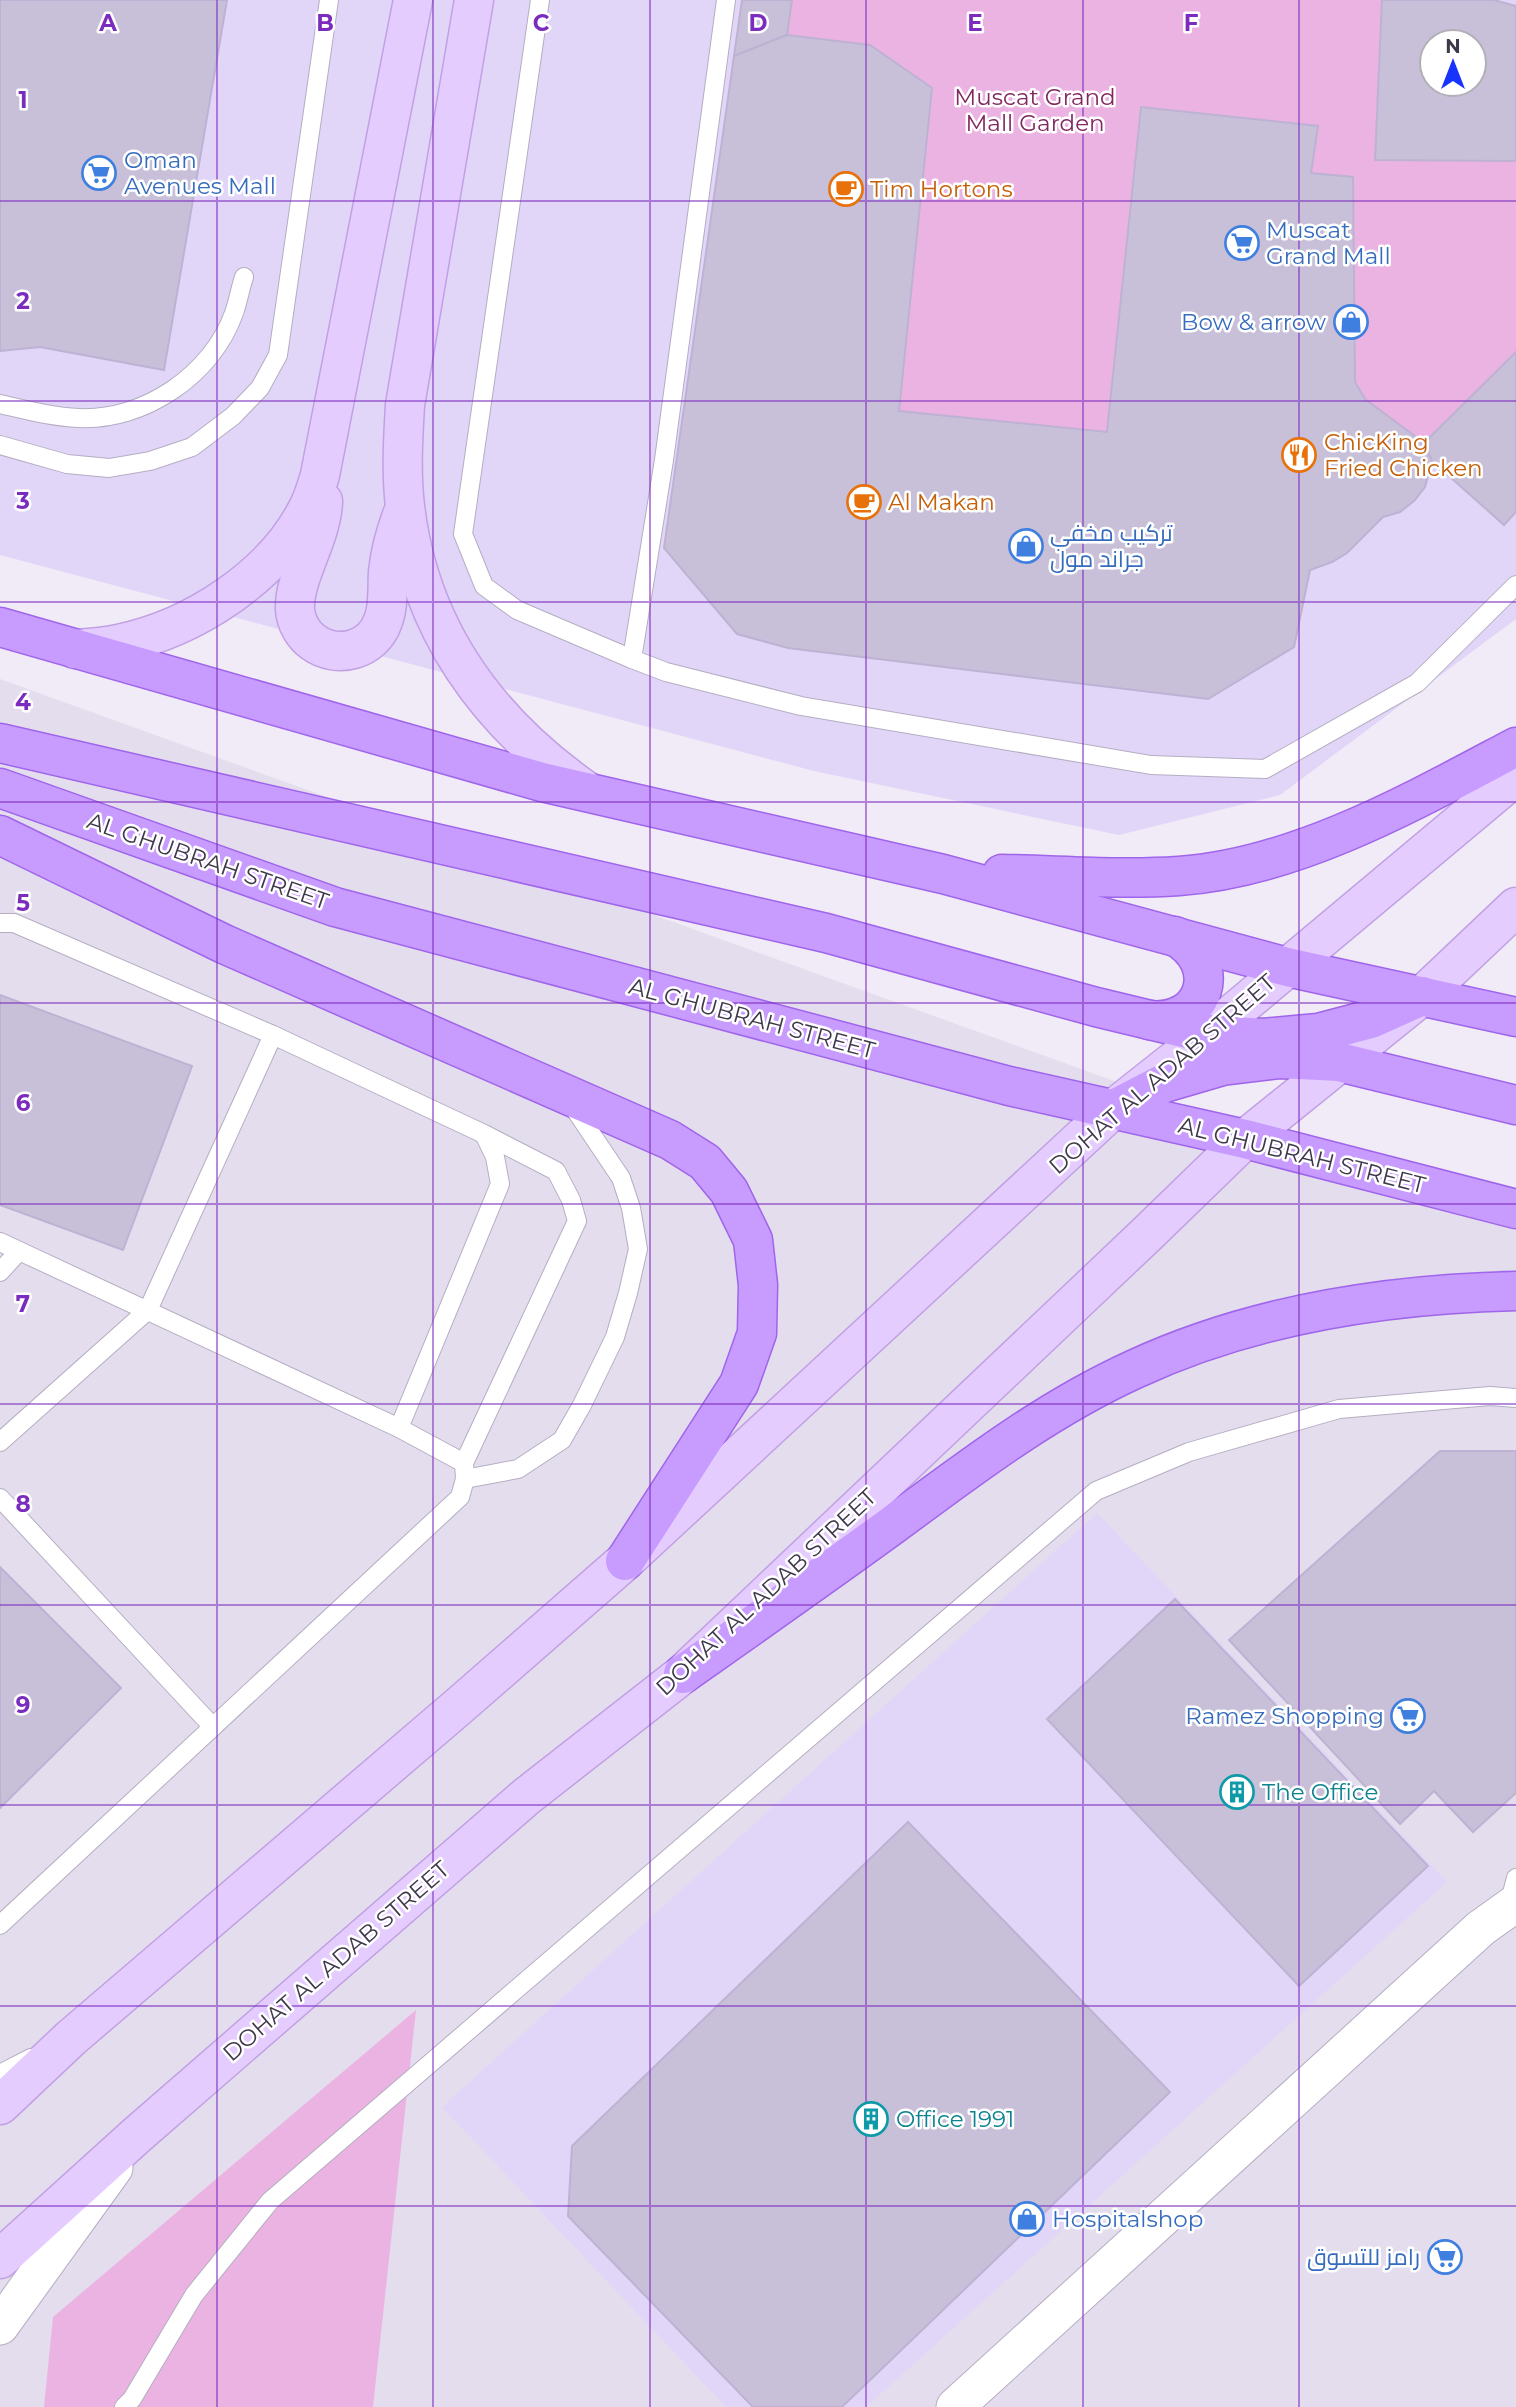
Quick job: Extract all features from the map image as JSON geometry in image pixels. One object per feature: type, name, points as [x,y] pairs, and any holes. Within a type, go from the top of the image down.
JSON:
[{"type":"main road","points":[[75,649],[117,645],[196,617],[231,594],[263,567],[290,535],[309,506],[320,475],[413,0]]},
{"type":"main road","points":[[474,0],[405,405],[402,456],[405,506],[411,544],[422,581],[453,652],[473,684],[497,715],[524,743],[585,790]]},
{"type":"main road","points":[[320,475],[323,493],[320,528],[295,599],[295,614],[300,628],[309,640],[321,648],[336,652],[352,650],[366,645],[377,633],[384,620],[393,539],[405,506]]},
{"type":"main road","points":[[0,627],[529,778],[943,874],[1287,967],[1516,1017]]},
{"type":"main road","points":[[0,743],[826,933],[1208,1034],[1263,1038],[1318,1032],[1371,1019],[1422,996]]},
{"type":"main road","points":[[943,874],[1107,878],[1180,876],[1226,870],[1300,849],[1355,829],[1516,747]]},
{"type":"main road","name":"DOHAT AL ADAB STREET","points":[[0,2105],[71,2038],[439,1724],[625,1561],[1112,1110],[1208,1034],[1516,776]]},
{"type":"main road","name":"AL GHUBRAH STREET","points":[[0,788],[335,906],[985,1080],[1245,1139],[1516,1209]]},
{"type":"main road","points":[[0,835],[224,944],[670,1140],[705,1162],[729,1191],[753,1240],[758,1285],[757,1333],[739,1384],[625,1561]]},
{"type":"main road","name":"DOHAT AL ADAB STREET","points":[[0,2259],[138,2134],[527,1796],[683,1674],[1245,1139],[1422,996],[1516,907]]},
{"type":"main road","points":[[1149,1020],[1175,1019],[1187,1012],[1196,1002],[1201,990],[1204,977],[1196,952],[1175,936]]},
{"type":"main road","points":[[1112,1110],[1164,1083],[1222,1066],[1280,1059],[1339,1062],[1516,1105]]},
{"type":"main road","points":[[683,1674],[1040,1419],[1135,1369],[1230,1332],[1325,1308],[1414,1296],[1516,1291]]},
{"type":"street","points":[[954,2407],[1513,1896]]},
{"type":"street","points":[[0,2326],[138,2134]]},
{"type":"lane","points":[[0,445],[66,464],[108,468],[150,461],[192,447],[233,416],[260,388],[278,355],[328,0]]},
{"type":"lane","points":[[540,0],[463,534],[484,586],[517,610],[666,672],[801,706],[1151,765],[1265,769],[1417,683],[1516,585]]},
{"type":"lane","points":[[632,659],[664,460],[726,0]]},
{"type":"lane","points":[[0,404],[43,414],[82,418],[121,414],[157,400],[189,378],[216,349],[234,315],[244,277]]},
{"type":"lane","points":[[0,923],[14,923],[273,1035],[484,1134],[556,1171],[571,1199],[577,1221],[464,1471],[460,1497],[0,1924]]},
{"type":"lane","points":[[0,1442],[148,1310],[273,1035]]},
{"type":"lane","points":[[0,1242],[399,1429],[464,1471],[518,1469],[562,1440],[615,1337],[638,1249],[628,1198],[621,1178],[565,1093]]},
{"type":"lane","points":[[399,1429],[500,1184],[495,1157],[484,1134]]},
{"type":"lane","points":[[0,1272],[19,1251]]},
{"type":"lane","points":[[124,2407],[132,2399],[194,2295],[270,2201],[1096,1490],[1189,1452],[1339,1409],[1490,1396],[1516,1398]]},
{"type":"lane","points":[[0,1499],[212,1727]]},
{"type":"lane","points":[[0,2074],[71,2038]]},
{"type":"shaded area","points":[[0,0],[1516,0],[1516,619],[1280,795],[1119,835],[814,771],[0,555]]},
{"type":"shaded area","points":[[0,679],[1516,1226],[1516,2407],[0,2407]]},
{"type":"shaded area","points":[[1097,1513],[1447,1882],[866,2407],[726,2407],[442,2107]]},
{"type":"green space","name":"Muscat Grand Mall Garden","points":[[792,0],[1382,0],[1376,160],[1516,161],[1516,352],[1424,443],[1365,399],[1355,382],[1311,173],[1317,126],[1141,107],[1107,432],[899,411],[932,88],[870,45],[787,35]]},
{"type":"green space","points":[[416,2010],[373,2407],[44,2407],[53,2317]]},
{"type":"building","name":"Oman Avenues Mall","points":[[0,0],[227,0],[164,370],[40,347],[0,351]]},
{"type":"building","points":[[742,0],[792,0],[787,35],[734,56]]},
{"type":"building","points":[[1382,0],[1494,0],[1516,6],[1516,161],[1375,160]]},
{"type":"building","points":[[787,35],[870,45],[932,88],[899,411],[1107,432],[1141,107],[1318,126],[1311,173],[1353,177],[1355,382],[1365,399],[1424,443],[1432,461],[1425,487],[1414,501],[1400,512],[1383,517],[1347,553],[1310,570],[1294,647],[1208,699],[788,648],[737,634],[664,548],[734,56]]},
{"type":"building","points":[[1516,352],[1516,512],[1504,525],[1432,461],[1424,443]]},
{"type":"building","points":[[0,995],[192,1066],[123,1250],[0,1205]]},
{"type":"building","name":"Ramez Shopping","points":[[1440,1451],[1516,1451],[1516,1793],[1473,1832],[1434,1791],[1400,1824],[1229,1640]]},
{"type":"building","points":[[0,1567],[121,1688],[0,1808]]},
{"type":"building","name":"The Office","points":[[1175,1599],[1428,1866],[1299,1986],[1047,1719]]},
{"type":"building","name":"Office 1991","points":[[908,1822],[1170,2092],[842,2407],[753,2407],[568,2216],[572,2146]]},
{"type":"place","name":"Oman Avenues Mall","points":[[99,173]]},
{"type":"place","name":"Tim Hortons","points":[[846,189]]},
{"type":"place","name":"Muscat Grand Mall","points":[[1242,243]]},
{"type":"place","name":"Bow & arrow","points":[[1351,322]]},
{"type":"place","name":"ChicKing Fried Chicken","points":[[1299,455]]},
{"type":"place","name":"Al Makan","points":[[864,502]]},
{"type":"place","name":"تركيب مخفي جراند مول","points":[[1026,546]]},
{"type":"place","name":"Ramez Shopping","points":[[1408,1716]]},
{"type":"place","name":"The Office","points":[[1237,1792]]},
{"type":"place","name":"Office 1991","points":[[871,2119]]},
{"type":"place","name":"Hospitalshop","points":[[1027,2219]]},
{"type":"place","name":"رامز للتسوق","points":[[1445,2257]]}]
